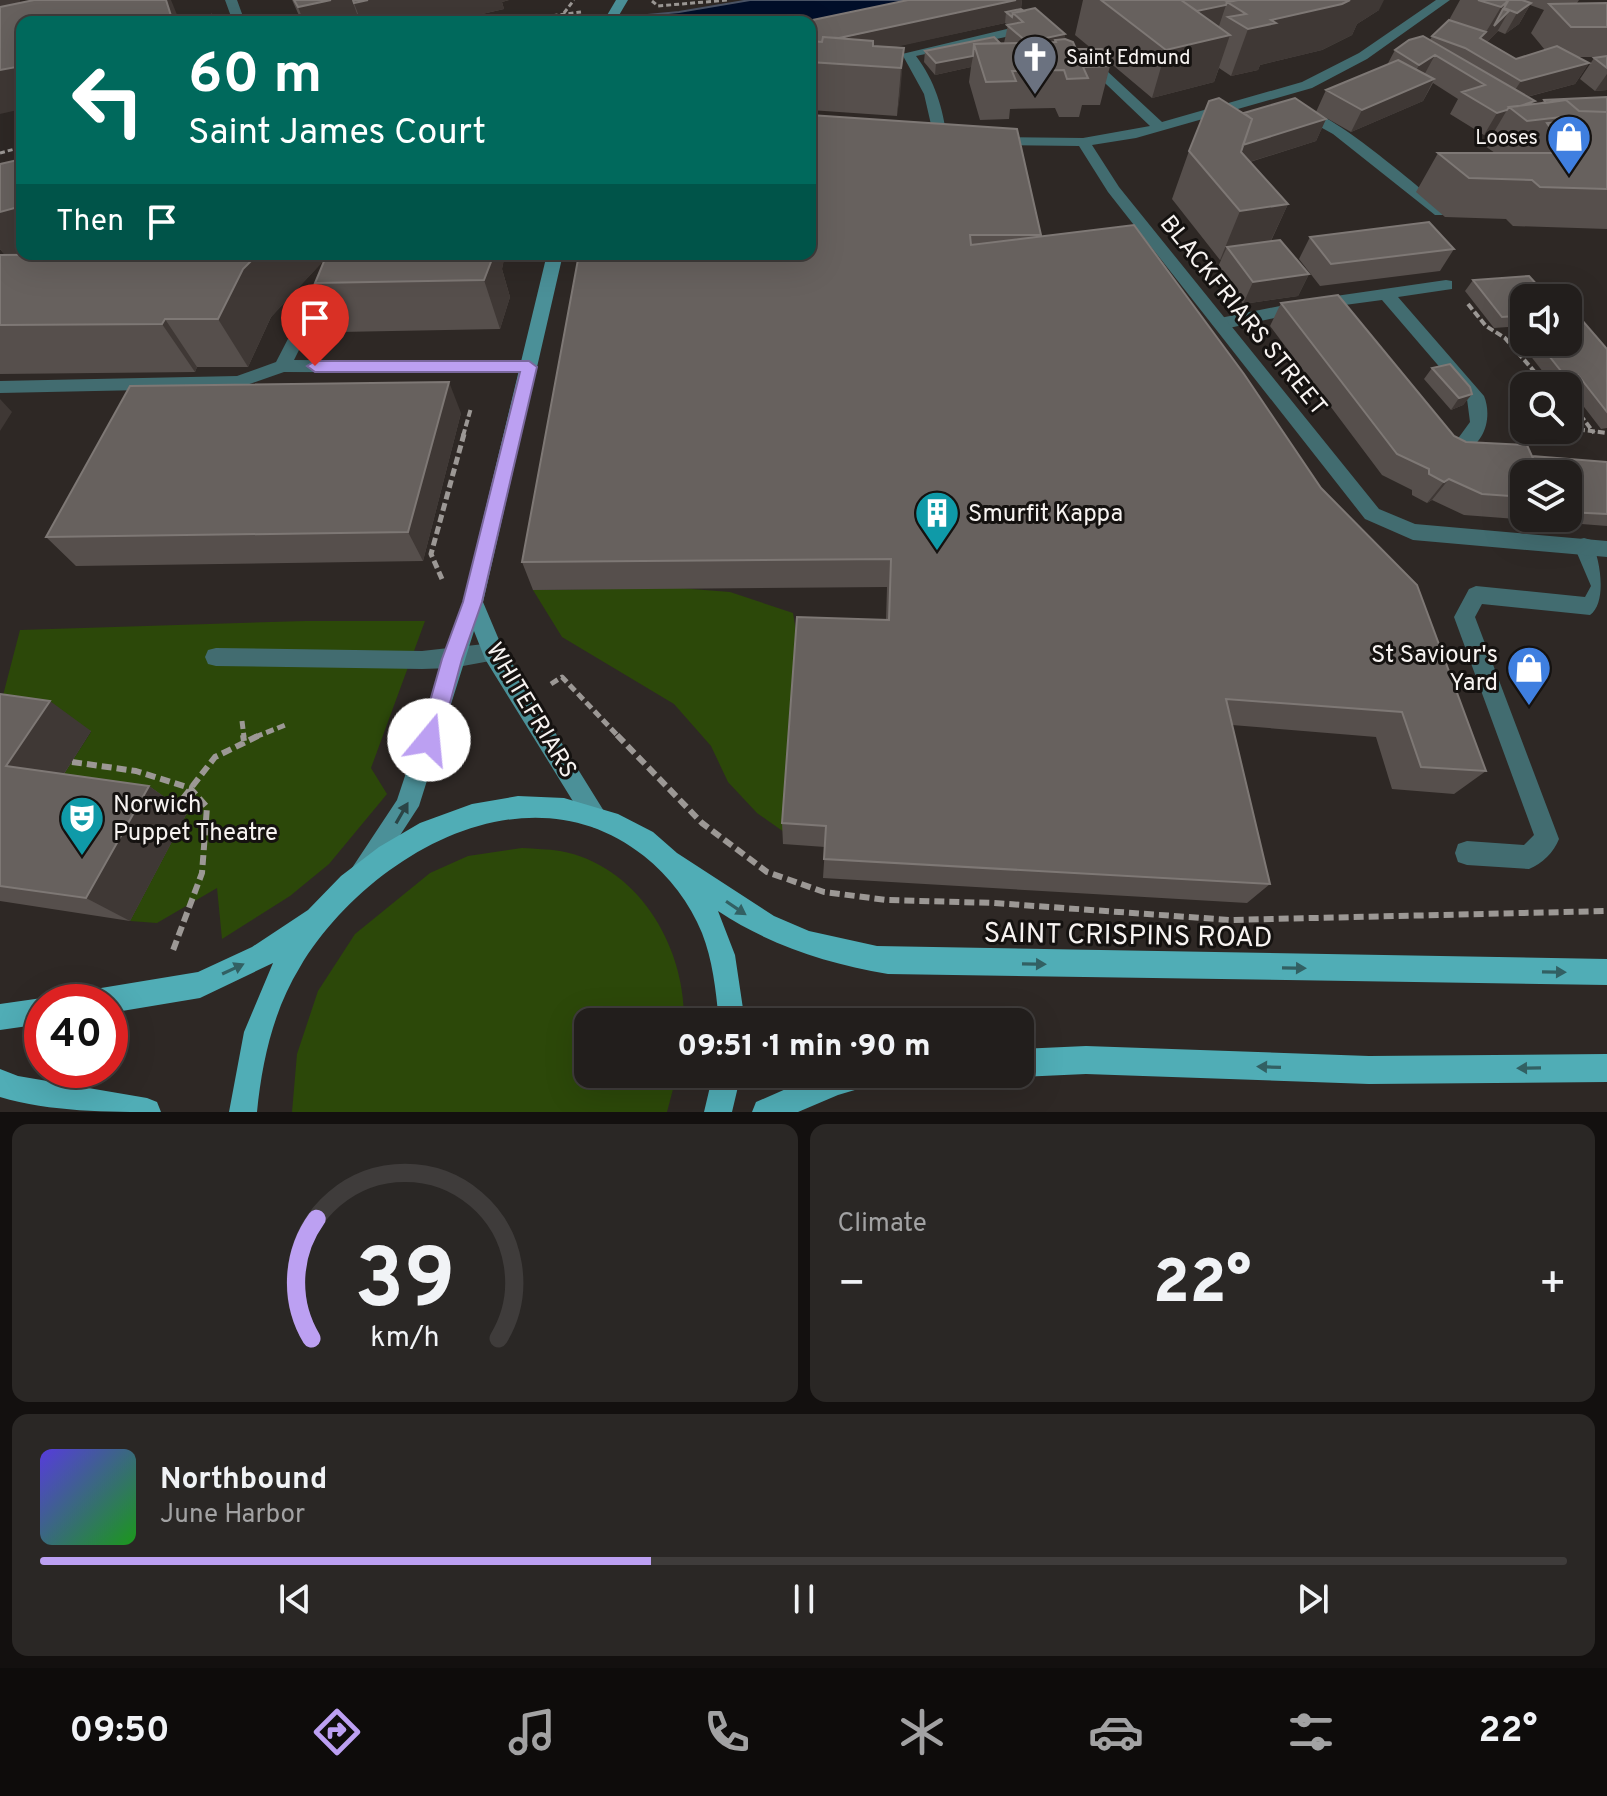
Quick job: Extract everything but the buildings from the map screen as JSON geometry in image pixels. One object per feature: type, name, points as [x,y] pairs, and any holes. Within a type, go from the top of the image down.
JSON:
[{"type":"main road","name":"SAINT CRISPINS ROAD","points":[[321,914],[357,878],[395,850],[435,828],[475,814],[516,808],[556,809],[595,816],[623,827],[747,915],[796,939],[836,952],[888,961],[1607,972]]},
{"type":"main road","points":[[672,863],[696,895],[715,932],[727,975],[731,1008]]},
{"type":"main road","points":[[128,996],[200,985],[261,956],[321,914]]},
{"type":"main road","points":[[243,1112],[251,1055],[267,1004],[291,956],[321,914]]},
{"type":"main road","points":[[0,1017],[24,1014]]},
{"type":"main road","points":[[1034,1062],[1086,1060],[1369,1070],[1607,1068]]},
{"type":"main road","points":[[0,1083],[18,1090],[147,1112]]},
{"type":"main road","points":[[718,1112],[724,1088]]},
{"type":"main road","points":[[766,1112],[820,1088]]},
{"type":"street","points":[[983,141],[1083,142],[1131,135],[1307,85],[1363,56],[1442,0]]},
{"type":"street","points":[[940,139],[938,112],[923,73],[901,56],[1011,32]]},
{"type":"street","points":[[1082,55],[1158,126]]},
{"type":"street","points":[[1274,95],[1338,131],[1440,212]]},
{"type":"street","name":"BLACKFRIARS STREET","points":[[1083,142],[1113,189],[1372,514],[1413,532],[1584,546]]},
{"type":"street","name":"WHITEFRIARS","points":[[357,878],[407,806],[452,659],[473,602],[554,260]]},
{"type":"street","points":[[1220,324],[1315,304],[1446,285]]},
{"type":"street","points":[[1386,294],[1475,396],[1482,409],[1480,424],[1463,444]]},
{"type":"street","points":[[283,366],[312,308]]},
{"type":"street","points":[[0,387],[238,382],[283,366],[529,367]]},
{"type":"street","points":[[1584,546],[1607,549]]},
{"type":"street","points":[[1467,853],[1529,857],[1547,839],[1464,617],[1476,595],[1590,606],[1602,587],[1584,546]]},
{"type":"street","name":"WHITEFRIARS","points":[[473,602],[493,652],[595,816]]},
{"type":"street","points":[[216,657],[452,659],[493,652]]},
{"type":"path","points":[[563,14],[574,0]]},
{"type":"path","points":[[652,0],[658,6],[669,7],[728,0]]},
{"type":"path","points":[[548,16],[588,11]]},
{"type":"path","points":[[1446,285],[1460,294],[1486,326],[1505,338],[1535,372]]},
{"type":"path","points":[[447,588],[431,554],[471,408]]},
{"type":"path","points":[[1582,417],[1594,433]]},
{"type":"path","points":[[1582,431],[1607,433]]},
{"type":"path","points":[[523,702],[562,677],[702,823],[767,872],[824,892],[887,900],[994,903],[1230,920],[1607,911]]},
{"type":"path","points":[[242,721],[244,741]]},
{"type":"path","points":[[173,811],[215,757],[244,741],[288,724]]},
{"type":"path","points":[[72,762],[136,771],[190,788],[207,807],[202,873],[159,991]]},
{"type":"green space","points":[[679,588],[730,592],[793,613],[798,644],[784,832],[757,813],[728,782],[711,746],[674,704],[562,637],[533,590]]},
{"type":"green space","points":[[305,621],[425,621],[371,768],[387,794],[329,864],[290,896],[222,939],[217,888],[157,923],[130,921],[187,813],[51,794],[91,732],[15,721],[0,707],[20,630]]},
{"type":"green space","points":[[522,848],[560,851],[588,859],[613,873],[634,891],[652,914],[676,966],[683,1008],[574,1008],[574,1088],[673,1088],[667,1112],[292,1112],[297,1054],[318,991],[355,934],[430,873],[468,856]]},
{"type":"water","points":[[750,0],[999,0],[816,21],[816,16],[637,16]]},
{"type":"place","name":"Saint Edmund","points":[[1035,96]]},
{"type":"place","name":"Looses","points":[[1569,176]]},
{"type":"place","name":"Smurfit Kappa","points":[[937,552]]},
{"type":"place","name":"St Saviour's Yard","points":[[1529,707]]},
{"type":"place","name":"Norwich Puppet Theatre","points":[[82,857]]},
{"type":"route","points":[[315,366],[529,367],[473,602],[452,659],[429,740]]}]
